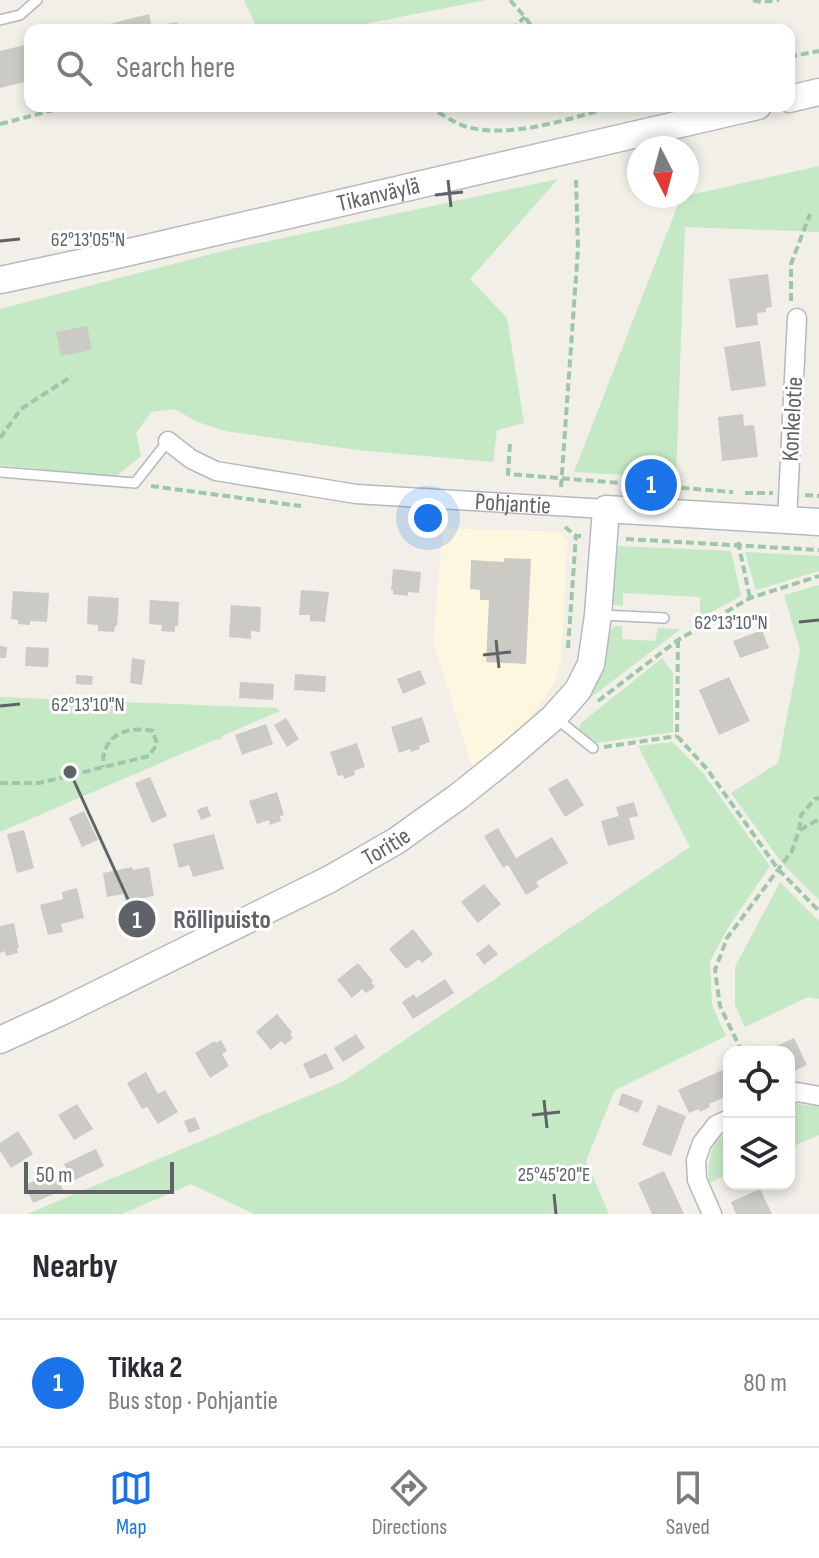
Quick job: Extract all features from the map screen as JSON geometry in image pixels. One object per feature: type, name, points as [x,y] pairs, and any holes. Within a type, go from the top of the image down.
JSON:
[{"type":"street","points":[[795,98],[819,92]]},
{"type":"street","name":"Tikanväylä","points":[[0,280],[732,112]]},
{"type":"street","name":"Konkelotie","points":[[788,507],[797,318]]},
{"type":"street","name":"Pohjantie","points":[[168,441],[191,459],[216,471],[356,494],[740,517],[788,507],[819,522]]},
{"type":"street","name":"Toritie","points":[[0,1040],[330,879],[396,841],[459,796],[554,717],[578,690],[594,651],[606,509]]},
{"type":"street","points":[[795,1093],[819,1096]]},
{"type":"street","points":[[712,1214],[697,1180],[696,1160],[702,1143],[716,1125],[723,1122]]},
{"type":"lane","points":[[0,20],[20,15],[37,0]]},
{"type":"lane","points":[[0,472],[135,483],[168,441]]},
{"type":"lane","points":[[598,615],[664,618]]},
{"type":"lane","points":[[554,717],[593,748]]},
{"type":"path","points":[[510,0],[530,24]]},
{"type":"path","points":[[753,0],[779,0]]},
{"type":"path","points":[[517,24],[525,17]]},
{"type":"path","points":[[795,56],[819,51]]},
{"type":"path","points":[[0,124],[46,112]]},
{"type":"path","points":[[440,112],[465,126],[514,130],[593,112]]},
{"type":"path","points":[[561,479],[578,249],[576,180]]},
{"type":"path","points":[[797,318],[790,297],[791,264],[810,214]]},
{"type":"path","points":[[0,438],[21,409],[72,376]]},
{"type":"path","points":[[510,444],[508,474],[741,493],[788,507],[819,496]]},
{"type":"path","points":[[740,517],[738,544],[750,598]]},
{"type":"path","points":[[568,647],[576,536]]},
{"type":"path","points":[[678,640],[677,736],[707,769],[778,869],[819,911]]},
{"type":"path","points":[[0,783],[39,783],[149,756],[157,744],[153,731],[136,727],[118,734],[106,745],[102,754],[103,767]]},
{"type":"path","points":[[593,748],[677,736]]},
{"type":"path","points":[[739,1046],[720,1006],[715,970],[727,938],[792,851],[801,815],[819,798]]},
{"type":"path","points":[[799,830],[819,819]]},
{"type":"shaded area","points":[[443,528],[558,532],[567,541],[561,661],[555,682],[523,727],[473,770],[433,641]]},
{"type":"green space","points":[[244,0],[486,0],[365,24],[255,24]]},
{"type":"green space","points":[[819,166],[819,232],[685,227],[676,478],[574,472],[677,208],[699,208],[699,193]]},
{"type":"green space","points":[[558,179],[470,279],[507,318],[524,423],[497,430],[493,462],[357,450],[225,431],[198,422],[174,409],[151,412],[136,433],[141,456],[115,477],[0,465],[0,309],[227,250]]},
{"type":"green space","points":[[618,546],[731,551],[741,596],[700,618],[700,597],[623,593],[623,606],[611,604]]},
{"type":"green space","points":[[745,552],[819,556],[819,571],[756,590]]},
{"type":"green space","points":[[819,585],[819,900],[782,863],[731,793],[778,763],[800,650],[784,595]]},
{"type":"green space","points":[[615,626],[622,626],[622,639],[655,641],[658,628],[681,629],[586,701],[599,677],[610,632]]},
{"type":"green space","points":[[662,658],[673,673],[673,732],[597,743],[578,731],[581,723]]},
{"type":"green space","points":[[0,697],[276,708],[280,711],[222,736],[222,739],[0,832]]},
{"type":"green space","points":[[673,742],[703,773],[770,866],[731,923],[710,961],[712,1005],[726,1036],[615,1090],[586,1161],[609,1214],[254,1214],[191,1184],[122,1214],[27,1214],[344,1081],[690,847],[638,746]]},
{"type":"green space","points":[[780,882],[819,921],[819,999],[808,997],[745,1027],[735,1005],[735,967]]},
{"type":"green space","points":[[795,1104],[819,1106],[819,1135],[795,1145],[795,1118]]},
{"type":"green space","points":[[722,1136],[723,1177],[709,1183],[711,1154]]},
{"type":"building","points":[[149,14],[151,24],[110,24]]},
{"type":"building","points":[[24,45],[24,82],[0,88],[0,51]]},
{"type":"building","points":[[768,274],[772,307],[766,308],[766,312],[757,313],[758,325],[736,328],[729,279]]},
{"type":"building","points":[[87,326],[92,350],[61,356],[56,332]]},
{"type":"building","points":[[760,341],[766,386],[731,391],[724,347]]},
{"type":"building","points":[[743,414],[744,426],[754,425],[758,457],[722,461],[718,417]]},
{"type":"building","points":[[504,558],[531,559],[526,664],[486,662],[489,600],[480,600],[480,590],[470,589],[471,560],[504,562]]},
{"type":"building","points":[[393,569],[421,572],[419,593],[408,592],[408,596],[393,594]]},
{"type":"building","points":[[301,590],[329,592],[325,622],[310,621],[310,615],[299,615]]},
{"type":"building","points":[[13,591],[49,593],[47,622],[18,624],[18,620],[11,619]]},
{"type":"building","points":[[88,596],[119,598],[114,632],[98,631],[98,625],[87,624]]},
{"type":"building","points":[[150,600],[179,602],[175,632],[161,631],[162,625],[149,624]]},
{"type":"building","points":[[231,605],[261,607],[260,632],[251,631],[251,639],[229,637]]},
{"type":"building","points":[[762,630],[769,648],[740,658],[733,641]]},
{"type":"building","points":[[0,646],[7,647],[6,658],[0,658]]},
{"type":"building","points":[[26,647],[49,648],[48,667],[25,666]]},
{"type":"building","points":[[132,658],[145,660],[142,685],[130,683]]},
{"type":"building","points":[[420,670],[426,684],[403,694],[397,679]]},
{"type":"building","points":[[295,674],[326,676],[325,692],[294,690]]},
{"type":"building","points":[[76,675],[93,676],[92,685],[76,684]]},
{"type":"building","points":[[729,677],[750,721],[719,735],[699,690]]},
{"type":"building","points":[[240,682],[274,684],[273,700],[239,698]]},
{"type":"building","points":[[422,717],[430,742],[419,746],[420,749],[399,753],[391,727]]},
{"type":"building","points":[[286,718],[299,739],[287,747],[274,725]]},
{"type":"building","points":[[266,724],[273,744],[242,755],[235,735]]},
{"type":"building","points":[[357,743],[365,767],[344,779],[343,775],[338,776],[330,752]]},
{"type":"building","points":[[150,777],[167,816],[152,823],[135,783]]},
{"type":"building","points":[[567,778],[584,805],[565,817],[548,789]]},
{"type":"building","points":[[277,792],[284,815],[280,816],[281,821],[270,825],[269,820],[257,824],[249,801]]},
{"type":"building","points":[[634,802],[638,816],[629,818],[635,839],[608,846],[601,821],[619,816],[616,807]]},
{"type":"building","points":[[207,806],[211,816],[201,820],[197,810]]},
{"type":"building","points":[[84,811],[98,840],[82,847],[69,818]]},
{"type":"building","points":[[498,828],[516,858],[552,837],[568,863],[536,882],[539,887],[526,895],[508,865],[503,868],[484,836]]},
{"type":"building","points":[[24,830],[34,868],[17,873],[7,834]]},
{"type":"building","points":[[214,834],[224,869],[193,877],[189,865],[179,868],[173,844]]},
{"type":"building","points":[[132,867],[133,870],[149,867],[154,896],[125,902],[124,894],[107,897],[103,873]]},
{"type":"building","points":[[484,884],[501,904],[478,923],[461,902]]},
{"type":"building","points":[[77,888],[84,918],[61,924],[63,932],[48,935],[40,905],[63,899],[62,892]]},
{"type":"building","points":[[14,923],[18,953],[6,956],[5,951],[0,953],[0,926]]},
{"type":"building","points":[[413,929],[433,954],[422,963],[419,959],[406,969],[389,949]]},
{"type":"building","points":[[489,944],[498,954],[484,965],[476,954]]},
{"type":"building","points":[[358,963],[375,987],[366,993],[362,989],[352,998],[337,980]]},
{"type":"building","points":[[445,979],[454,993],[413,1019],[402,1002],[414,994],[416,998]]},
{"type":"building","points":[[277,1014],[292,1032],[293,1038],[285,1045],[281,1041],[271,1050],[256,1032]]},
{"type":"building","points":[[356,1034],[365,1048],[343,1062],[334,1048]]},
{"type":"building","points":[[794,1038],[807,1065],[795,1070],[795,1046],[777,1046]]},
{"type":"building","points":[[221,1040],[227,1051],[222,1054],[229,1066],[210,1078],[195,1053]]},
{"type":"building","points":[[326,1053],[334,1069],[310,1079],[303,1064]]},
{"type":"building","points":[[723,1070],[723,1098],[700,1112],[699,1109],[689,1113],[678,1090]]},
{"type":"building","points":[[146,1072],[158,1094],[165,1090],[178,1112],[158,1124],[147,1107],[142,1109],[127,1083]]},
{"type":"building","points":[[622,1093],[643,1101],[638,1113],[618,1105]]},
{"type":"building","points":[[77,1104],[93,1129],[74,1140],[58,1115]]},
{"type":"building","points":[[658,1105],[686,1116],[671,1156],[642,1145]]},
{"type":"building","points":[[195,1117],[200,1129],[189,1133],[184,1121]]},
{"type":"building","points":[[18,1131],[33,1154],[11,1168],[0,1151],[0,1143]]},
{"type":"building","points":[[96,1149],[104,1166],[73,1181],[64,1164]]},
{"type":"building","points":[[664,1171],[684,1214],[652,1214],[638,1183]]},
{"type":"building","points":[[55,1172],[63,1190],[33,1203],[25,1185]]},
{"type":"building","points":[[760,1190],[772,1214],[736,1214],[731,1202]]},
{"type":"place","name":"Tikka 2","points":[[651,485]]},
{"type":"place","name":"Röllipuisto","points":[[70,772]]}]
